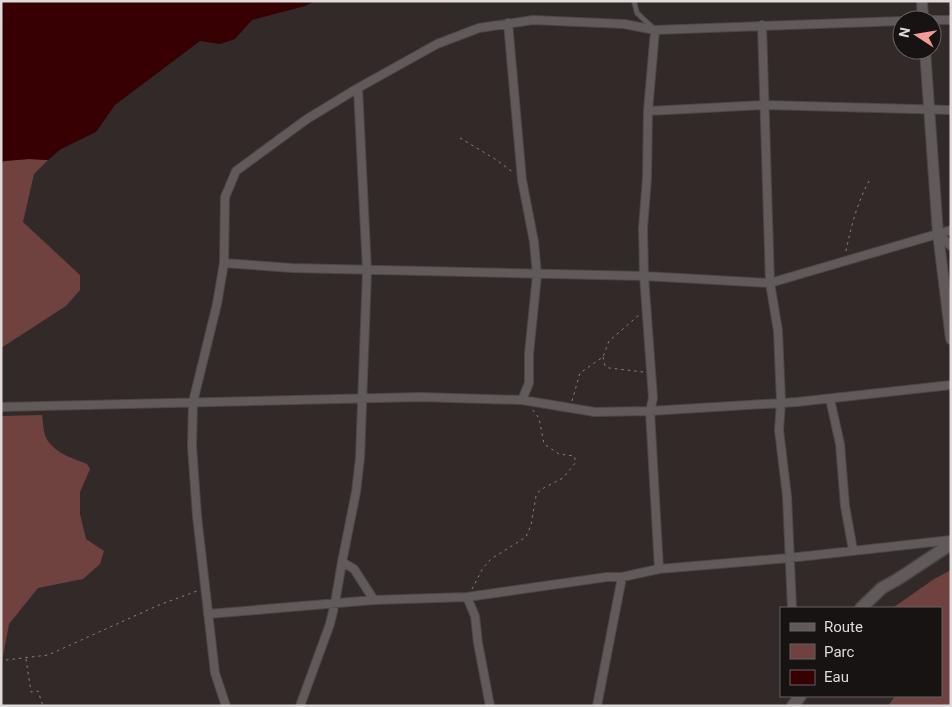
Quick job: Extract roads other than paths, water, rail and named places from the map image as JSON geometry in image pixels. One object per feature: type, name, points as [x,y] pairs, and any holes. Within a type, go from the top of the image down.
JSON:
[{"type":"main road","points":[[862,607],[882,588],[951,544]]},
{"type":"street","points":[[226,706],[215,672],[197,516],[192,446],[193,402],[217,304],[224,263],[224,197],[236,171],[307,119],[358,88],[437,44],[479,28],[533,20],[624,24],[655,30],[892,21]]},
{"type":"street","points":[[508,23],[522,180],[534,242],[537,275],[530,346],[529,383],[522,400]]},
{"type":"street","points":[[762,25],[770,283],[778,331],[781,402],[779,430],[787,496],[792,607]]},
{"type":"street","points":[[655,30],[648,110],[648,178],[643,228],[644,276],[653,398],[650,411],[659,569]]},
{"type":"street","points":[[926,60],[938,234],[951,339]]},
{"type":"street","points":[[300,706],[330,624],[360,458],[367,271],[358,88]]},
{"type":"street","points":[[648,110],[765,105],[951,110]]},
{"type":"street","points":[[224,263],[367,271],[644,276],[770,283],[951,230]]},
{"type":"street","points":[[938,234],[951,246]]},
{"type":"street","points":[[1,407],[420,397],[522,400],[595,412],[650,411],[830,399],[951,385]]},
{"type":"street","points":[[830,399],[840,444],[845,506],[853,550]]},
{"type":"street","points":[[208,614],[374,600],[467,597],[607,577],[622,577],[659,569],[789,558],[951,540]]},
{"type":"street","points":[[342,562],[354,570],[374,600]]},
{"type":"street","points":[[597,706],[622,577]]},
{"type":"street","points":[[467,597],[475,616],[490,706]]},
{"type":"lane","points":[[634,1],[637,13],[655,30]]},
{"type":"water","points":[[1,1],[316,1],[305,6],[252,20],[235,39],[220,44],[200,41],[115,105],[96,132],[61,149],[48,160],[4,161],[1,164]]}]
